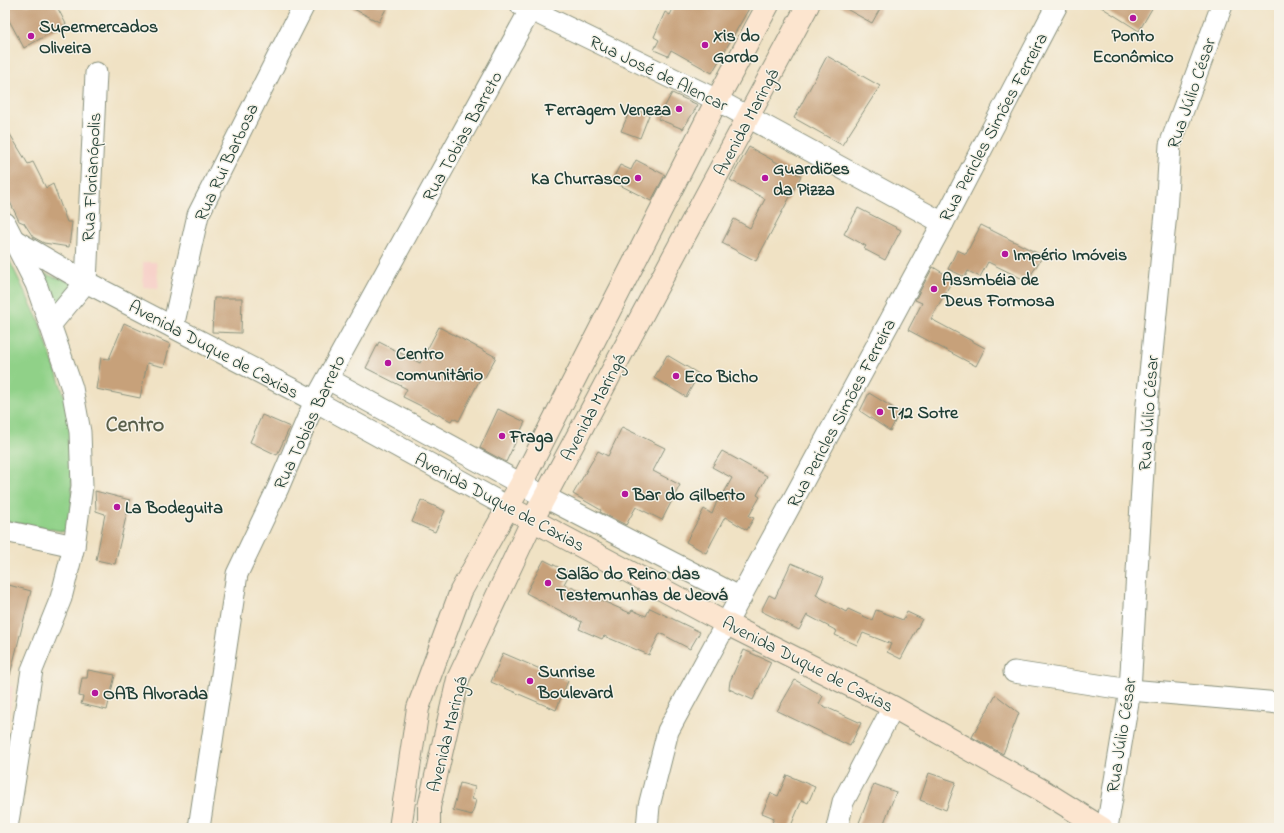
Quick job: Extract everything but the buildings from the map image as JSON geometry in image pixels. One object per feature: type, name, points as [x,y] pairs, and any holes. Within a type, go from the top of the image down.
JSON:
[{"type":"main road","name":"Avenida Maringá","points":[[400,828],[418,708],[461,591],[521,484],[717,100],[768,5]]},
{"type":"main road","name":"Avenida Maringá","points":[[429,828],[429,807],[458,679],[533,519],[749,118],[808,5]]},
{"type":"main road","name":"Avenida Duque de Caxias","points":[[508,507],[727,624],[893,707],[1043,791],[1102,828]]},
{"type":"street","name":"Rua Rui Barbosa","points":[[173,327],[198,215],[304,5]]},
{"type":"street","name":"Rua Pericles Simões Ferreira","points":[[647,828],[649,806],[668,731],[943,224],[1057,5]]},
{"type":"street","name":"Rua Júlio César","points":[[1107,828],[1130,690],[1147,403],[1166,212],[1170,145],[1222,5]]},
{"type":"street","name":"Rua José de Alencar","points":[[528,7],[717,100],[943,224]]},
{"type":"street","name":"Rua Tobias Barreto","points":[[199,828],[238,574],[278,488],[315,401],[528,7]]},
{"type":"street","name":"Rua Florianópolis","points":[[86,282],[96,73]]},
{"type":"street","name":"Avenida Duque de Caxias","points":[[10,231],[86,282],[315,401],[508,507]]},
{"type":"street","points":[[7,828],[32,670],[61,598],[74,546],[82,486],[80,432],[72,388],[36,284],[10,231]]},
{"type":"street","points":[[51,324],[86,282]]},
{"type":"street","name":"Avenida Duque de Caxias","points":[[328,379],[545,497],[741,598]]},
{"type":"street","points":[[5,531],[74,546]]},
{"type":"street","points":[[1014,672],[1130,690],[1279,702]]},
{"type":"street","points":[[837,828],[843,802],[893,707]]},
{"type":"shaded area","points":[[143,262],[156,262],[159,288],[143,287]]},
{"type":"shaded area","points":[[5,685],[13,687],[5,743]]},
{"type":"green space","points":[[5,251],[39,321],[72,418],[72,533],[5,521]]},
{"type":"green space","points":[[39,272],[79,285],[57,307]]},
{"type":"place","name":"Ponto Econômico","points":[[1133,18]]},
{"type":"place","name":"Supermercados Oliveira","points":[[31,36]]},
{"type":"place","name":"Xis do Gordo","points":[[705,45]]},
{"type":"place","name":"Ferragem Veneza","points":[[679,109]]},
{"type":"place","name":"Ka Churrasco","points":[[638,178]]},
{"type":"place","name":"Guardiões da Pizza","points":[[765,178]]},
{"type":"place","name":"Império Imóveis","points":[[1005,254]]},
{"type":"place","name":"Assmbéia de Deus Formosa","points":[[934,289]]},
{"type":"place","name":"Centro comunitário","points":[[388,363]]},
{"type":"place","name":"Eco Bicho","points":[[676,376]]},
{"type":"place","name":"T12 Sotre","points":[[880,412]]},
{"type":"place","name":"Fraga","points":[[502,436]]},
{"type":"place","name":"Bar do Gilberto","points":[[625,494]]},
{"type":"place","name":"La Bodeguita","points":[[117,507]]},
{"type":"place","name":"Salão do Reino das Testemunhas de Jeová","points":[[548,583]]},
{"type":"place","name":"Sunrise Boulevard","points":[[530,681]]},
{"type":"place","name":"OAB Alvorada","points":[[95,693]]},
{"type":"district","name":"Centro","points":[[135,423]]}]
